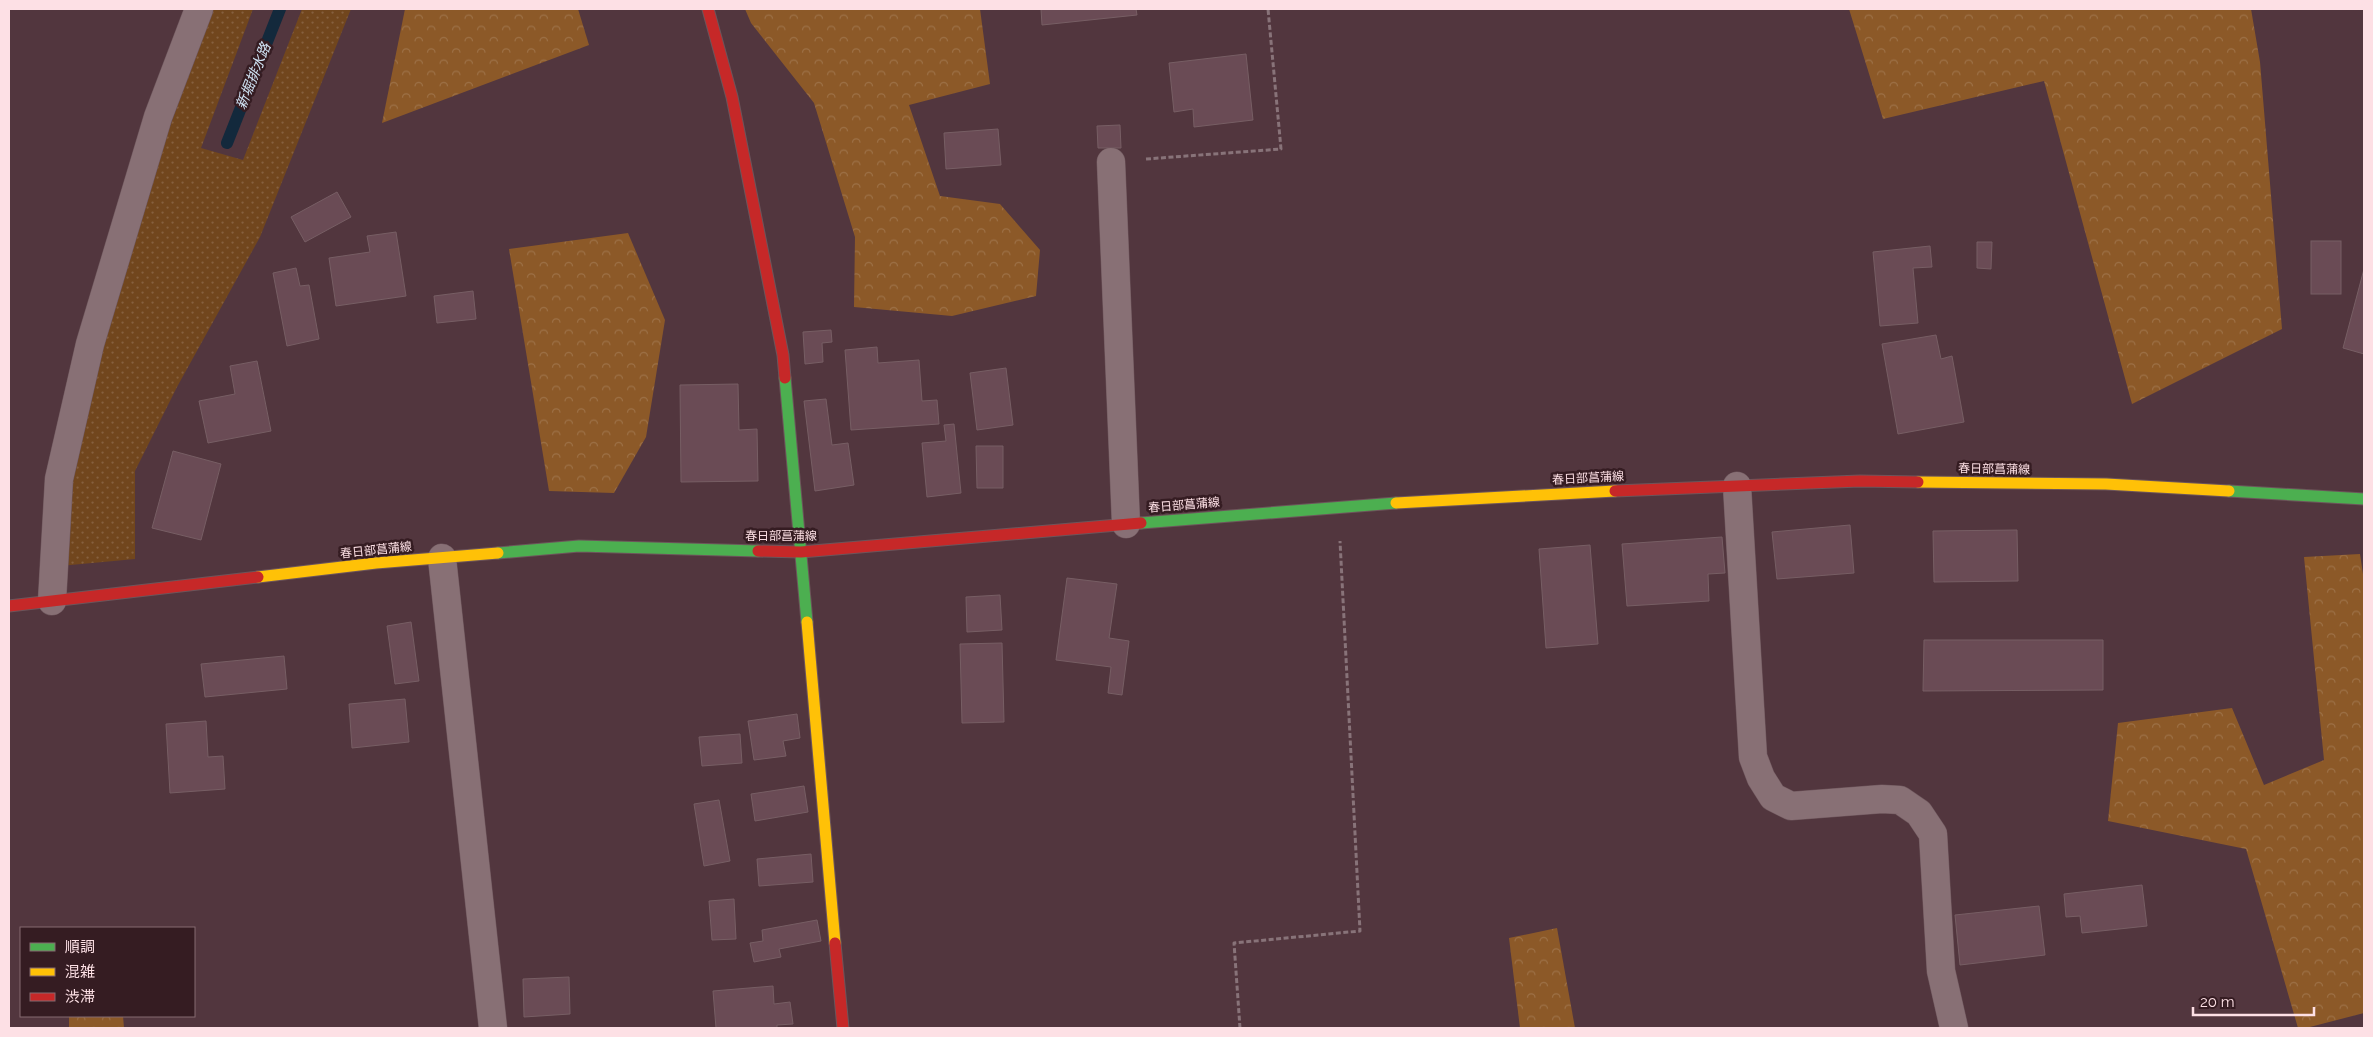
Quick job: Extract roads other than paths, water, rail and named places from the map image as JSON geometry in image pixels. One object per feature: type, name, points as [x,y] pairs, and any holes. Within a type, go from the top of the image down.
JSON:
[{"type":"main road","points":[[708,9],[732,97],[783,356],[843,1028]]},
{"type":"main road","name":"春日部菖蒲線","points":[[9,606],[376,563],[579,546],[801,552],[1338,506],[1737,486],[1860,481],[2106,484],[2364,499]]},
{"type":"street","points":[[52,601],[59,479],[90,344],[158,117],[199,9]]},
{"type":"street","points":[[1111,162],[1126,524]]},
{"type":"street","points":[[1737,486],[1753,757],[1760,778],[1773,797],[1791,806],[1891,799],[1900,800],[1919,813],[1933,834],[1941,971],[1954,1028]]},
{"type":"street","points":[[442,558],[493,1028]]},
{"type":"waterway","name":"新堀排水路","points":[[227,143],[280,9]]}]
